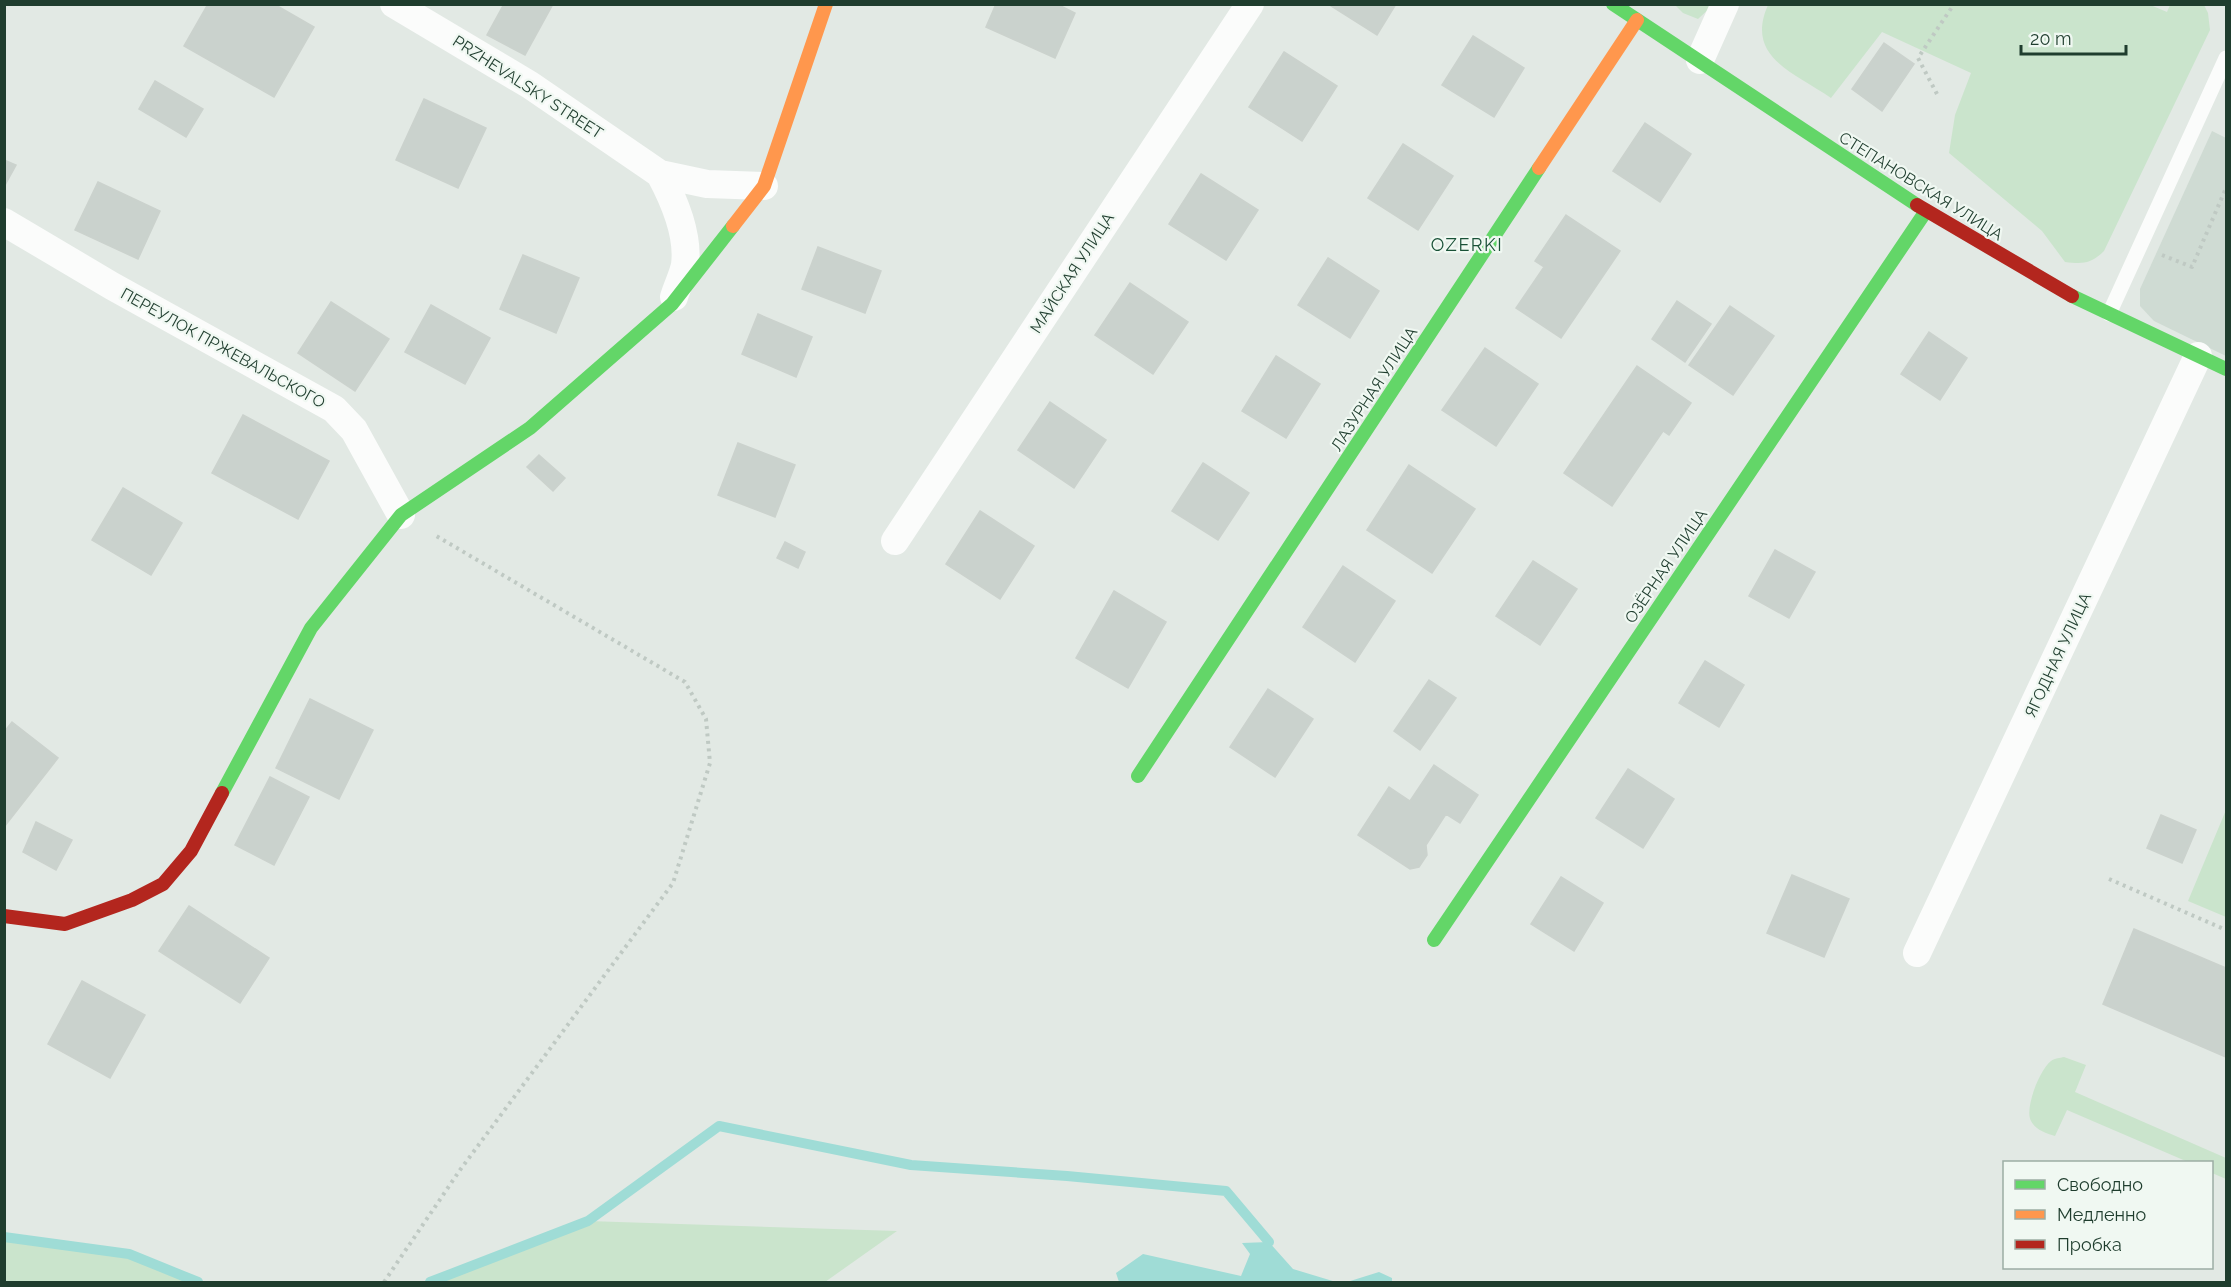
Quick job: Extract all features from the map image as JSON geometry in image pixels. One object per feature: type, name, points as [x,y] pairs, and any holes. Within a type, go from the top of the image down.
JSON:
[{"type":"street","name":"PRZHEVALSKY STREET","points":[[394,4],[530,84],[660,174],[707,184],[764,186]]},
{"type":"street","points":[[4,916],[65,924],[132,900],[163,884],[191,850],[311,628],[401,515],[530,428],[672,304],[764,186],[826,4]]},
{"type":"street","name":"МАЙСКАЯ УЛИЦА","points":[[895,541],[1250,4]]},
{"type":"street","name":"СТЕПАНОВСКАЯ УЛИЦА","points":[[1613,4],[1926,211],[2054,287],[2226,369]]},
{"type":"street","points":[[1700,60],[1725,4]]},
{"type":"street","name":"ЛАЗУРНАЯ УЛИЦА","points":[[1138,776],[1637,20]]},
{"type":"street","name":"PRZHEVALSKY STREET","points":[[660,174],[675,203],[682,231],[685,264],[672,304]]},
{"type":"street","name":"ОЗЁРНАЯ УЛИЦА","points":[[1434,940],[1926,211]]},
{"type":"street","name":"ПЕРЕУЛОК ПРЖЕВАЛЬСКОГО","points":[[4,222],[112,286],[333,409],[354,430],[401,515]]},
{"type":"street","name":"ЯГОДНАЯ УЛИЦА","points":[[1917,953],[2198,356]]},
{"type":"lane","points":[[2109,314],[2226,58]]},
{"type":"path","points":[[1937,94],[1918,57],[1954,4]]},
{"type":"path","points":[[2141,247],[2192,267],[2226,188]]},
{"type":"path","points":[[384,1282],[460,1170],[673,883],[710,763],[706,719],[685,682],[401,515]]},
{"type":"path","points":[[2109,879],[2226,930]]},
{"type":"shaded area","points":[[2212,131],[2226,138],[2226,356],[2154,321],[2140,306],[2140,289]]},
{"type":"green space","points":[[2148,4],[2167,12],[2170,5],[2204,5],[2208,13],[2210,30],[2104,251],[2091,261],[2077,263],[2065,262],[2042,231],[1949,153],[1955,115],[1971,73],[1882,32],[1831,98],[1788,71],[1768,50],[1763,38],[1763,23],[1768,5]]},
{"type":"green space","points":[[1675,5],[1713,5],[1698,19],[1683,13]]},
{"type":"green space","points":[[2226,810],[2226,917],[2188,901]]},
{"type":"green space","points":[[2064,1057],[2086,1065],[2075,1092],[2226,1158],[2226,1179],[2213,1173],[2213,1161],[2186,1161],[2067,1110],[2055,1136],[2038,1129],[2029,1115],[2031,1099],[2042,1072],[2056,1059]]},
{"type":"green space","points":[[588,1221],[897,1231],[825,1282],[430,1282]]},
{"type":"green space","points":[[5,1237],[129,1254],[198,1282],[5,1282]]},
{"type":"water","points":[[1269,1242],[1293,1269],[1336,1282],[1119,1282],[1116,1273],[1143,1254],[1241,1276],[1250,1254],[1242,1243]]},
{"type":"water","points":[[1379,1272],[1392,1278],[1392,1282],[1347,1282]]},
{"type":"building","points":[[208,4],[274,4],[314,27],[274,97],[184,46]]},
{"type":"building","points":[[504,4],[553,4],[525,55],[487,35]]},
{"type":"building","points":[[996,4],[1057,4],[1075,13],[1055,58],[986,27]]},
{"type":"building","points":[[1328,4],[1396,4],[1377,35]]},
{"type":"building","points":[[1473,36],[1524,68],[1494,117],[1442,85]]},
{"type":"building","points":[[1884,43],[1914,64],[1882,111],[1852,89]]},
{"type":"building","points":[[1284,52],[1337,86],[1302,141],[1249,107]]},
{"type":"building","points":[[155,81],[203,109],[186,137],[139,109]]},
{"type":"building","points":[[424,99],[486,128],[458,188],[396,160]]},
{"type":"building","points":[[1645,123],[1691,154],[1660,202],[1613,171]]},
{"type":"building","points":[[1403,144],[1453,176],[1418,230],[1368,198]]},
{"type":"building","points":[[4,160],[16,165],[4,187]]},
{"type":"building","points":[[1201,174],[1258,210],[1226,260],[1169,224]]},
{"type":"building","points":[[98,182],[160,211],[138,259],[75,230]]},
{"type":"building","points":[[1566,215],[1620,251],[1561,338],[1516,308],[1544,267],[1535,261]]},
{"type":"building","points":[[818,247],[881,271],[865,313],[802,289]]},
{"type":"building","points":[[523,255],[579,278],[556,333],[500,309]]},
{"type":"building","points":[[1328,258],[1379,291],[1350,338],[1298,305]]},
{"type":"building","points":[[1130,283],[1188,322],[1153,374],[1095,335]]},
{"type":"building","points":[[1677,301],[1711,324],[1685,362],[1652,339]]},
{"type":"building","points":[[331,302],[389,339],[355,391],[298,353]]},
{"type":"building","points":[[431,305],[490,338],[465,384],[405,352]]},
{"type":"building","points":[[1730,306],[1774,336],[1733,395],[1689,365]]},
{"type":"building","points":[[758,314],[812,337],[796,377],[742,354]]},
{"type":"building","points":[[1929,332],[1967,358],[1940,400],[1901,374]]},
{"type":"building","points":[[1485,348],[1538,384],[1496,446],[1442,410]]},
{"type":"building","points":[[1276,356],[1320,384],[1286,438],[1242,411]]},
{"type":"building","points":[[1637,366],[1691,403],[1669,435],[1663,431],[1612,506],[1564,473]]},
{"type":"building","points":[[1050,402],[1106,440],[1074,488],[1018,450]]},
{"type":"building","points":[[243,415],[329,461],[298,519],[212,473]]},
{"type":"building","points":[[738,443],[795,465],[775,517],[718,495]]},
{"type":"building","points":[[539,455],[565,478],[553,491],[527,467]]},
{"type":"building","points":[[1203,463],[1249,493],[1218,540],[1172,511]]},
{"type":"building","points":[[1409,465],[1475,509],[1432,573],[1367,530]]},
{"type":"building","points":[[123,488],[182,523],[151,575],[92,540]]},
{"type":"building","points":[[980,511],[1034,546],[1000,599],[946,564]]},
{"type":"building","points":[[785,542],[805,552],[798,568],[777,558]]},
{"type":"building","points":[[1775,550],[1815,572],[1789,618],[1749,596]]},
{"type":"building","points":[[1533,561],[1577,589],[1540,645],[1496,616]]},
{"type":"building","points":[[1343,566],[1395,601],[1355,662],[1303,627]]},
{"type":"building","points":[[1114,591],[1166,622],[1128,688],[1076,658]]},
{"type":"building","points":[[1705,661],[1744,685],[1719,727],[1679,703]]},
{"type":"building","points":[[1429,680],[1456,698],[1420,750],[1394,731]]},
{"type":"building","points":[[1268,689],[1313,719],[1275,777],[1230,747]]},
{"type":"building","points":[[310,699],[373,730],[339,799],[276,768]]},
{"type":"building","points":[[12,722],[58,758],[4,827],[4,732]]},
{"type":"building","points":[[1434,765],[1478,795],[1460,823],[1446,814],[1426,845],[1427,855],[1419,867],[1410,869],[1358,835],[1389,787],[1410,801]]},
{"type":"building","points":[[1628,769],[1674,799],[1643,848],[1596,818]]},
{"type":"building","points":[[270,777],[309,797],[274,865],[235,845]]},
{"type":"building","points":[[2161,815],[2196,830],[2182,863],[2147,848]]},
{"type":"building","points":[[36,822],[72,840],[56,870],[23,852]]},
{"type":"building","points":[[1792,875],[1849,899],[1824,957],[1767,933]]},
{"type":"building","points":[[1561,877],[1603,903],[1574,951],[1531,924]]},
{"type":"building","points":[[189,906],[269,958],[240,1003],[159,951]]},
{"type":"building","points":[[2134,929],[2226,968],[2226,1057],[2103,1004]]},
{"type":"building","points":[[82,981],[145,1015],[110,1078],[48,1044]]},
{"type":"waterway","points":[[430,1282],[588,1221],[719,1126],[911,1165],[1067,1176],[1226,1191],[1269,1242]]},
{"type":"waterway","points":[[4,1237],[129,1254],[198,1282]]},
{"type":"traffic: fast","points":[[1613,4],[1917,205]]},
{"type":"traffic: fast","points":[[1138,776],[1539,168]]},
{"type":"traffic: fast","points":[[1434,940],[1926,211]]},
{"type":"traffic: fast","points":[[222,793],[311,628],[401,515],[530,428],[672,304],[733,226]]},
{"type":"traffic: fast","points":[[2072,296],[2226,369]]},
{"type":"traffic: slow","points":[[733,226],[764,186],[826,4]]},
{"type":"traffic: slow","points":[[1539,168],[1637,20]]},
{"type":"traffic: jam","points":[[1917,205],[2072,296]]},
{"type":"traffic: jam","points":[[4,916],[65,924],[132,900],[163,884],[191,851],[222,793]]},
{"type":"district","name":"OZERKI","points":[[1467,244]]}]
